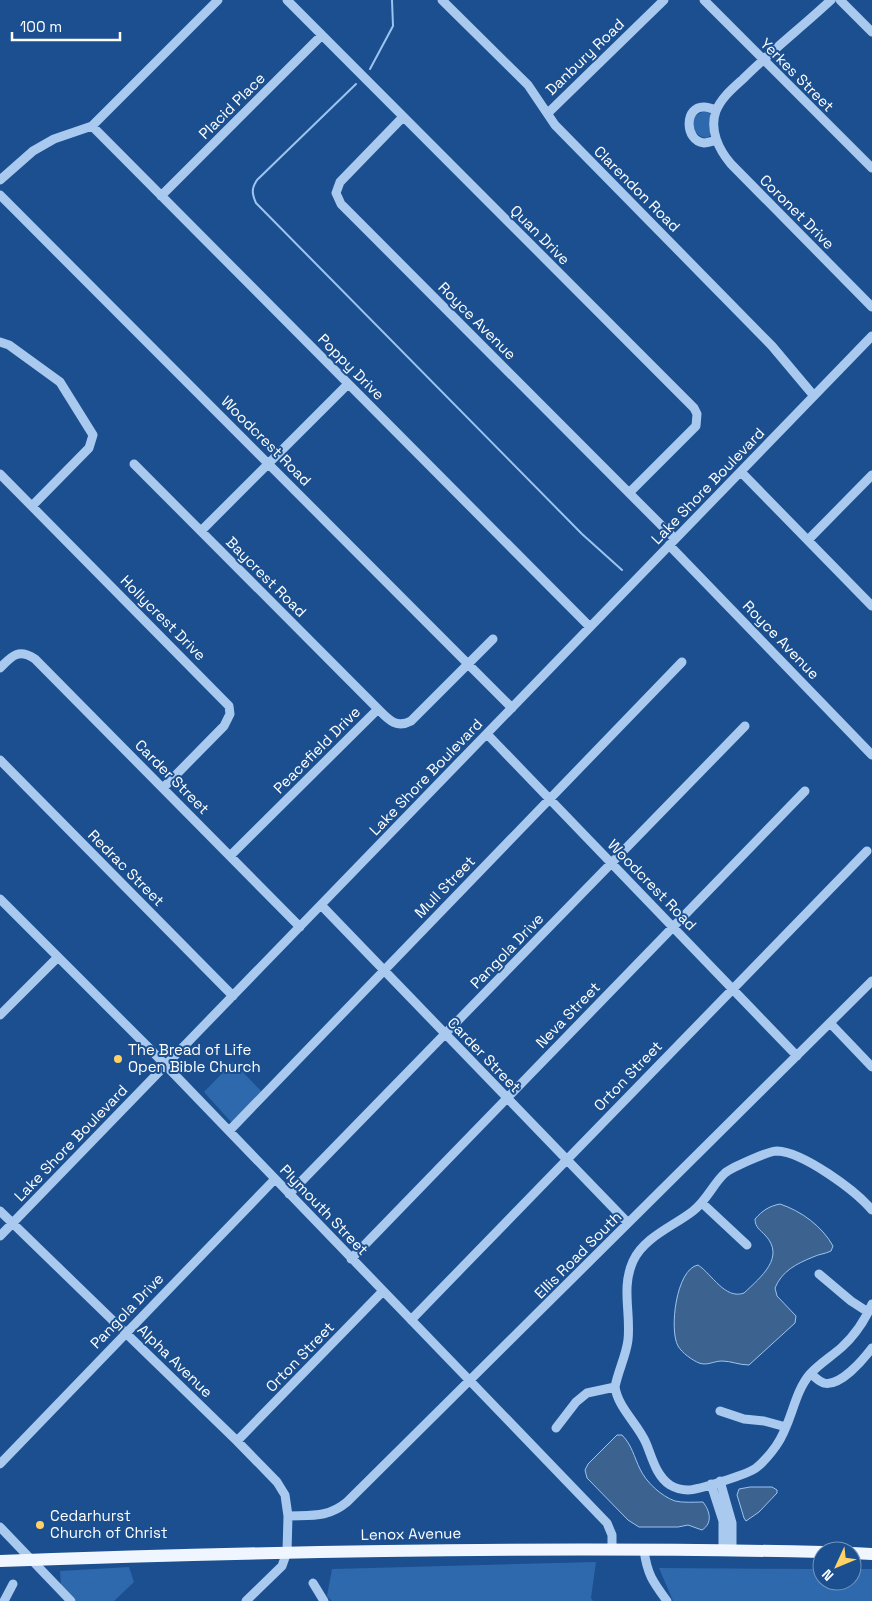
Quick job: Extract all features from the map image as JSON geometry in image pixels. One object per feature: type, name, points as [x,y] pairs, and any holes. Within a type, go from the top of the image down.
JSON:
[{"type":"main road","name":"Lenox Avenue","points":[[0,1561],[287,1552],[612,1550],[812,1552]]},
{"type":"street","points":[[0,180],[33,150],[54,139],[92,126],[218,0]]},
{"type":"street","name":"Quan Drive","points":[[287,0],[694,408],[697,414],[696,426],[629,493]]},
{"type":"street","name":"Clarendon Road","points":[[442,0],[528,85],[555,126],[772,346],[814,396]]},
{"type":"street","name":"Danbury Road","points":[[548,113],[664,0]]},
{"type":"street","name":"Yerkes Street","points":[[704,0],[872,168]]},
{"type":"street","points":[[716,140],[704,143],[696,140],[690,133],[688,125],[690,115],[696,108],[703,106],[716,110],[730,92],[762,60],[832,0]]},
{"type":"street","points":[[840,0],[872,32]]},
{"type":"street","name":"Placid Place","points":[[161,196],[322,35]]},
{"type":"street","name":"Coronet Drive","points":[[716,110],[716,140],[723,154],[872,307]]},
{"type":"street","name":"Royce Avenue","points":[[403,117],[340,182],[336,188],[338,199],[629,493],[672,542],[872,755]]},
{"type":"street","name":"Poppy Drive","points":[[92,126],[590,627]]},
{"type":"street","name":"Woodcrest Road","points":[[0,195],[512,708]]},
{"type":"street","name":"Lake Shore Boulevard","points":[[0,1236],[872,336]]},
{"type":"street","points":[[0,342],[9,345],[55,378],[93,435],[89,448],[32,506]]},
{"type":"street","points":[[201,531],[348,384]]},
{"type":"street","name":"Baycrest Road","points":[[134,464],[378,709]]},
{"type":"street","points":[[740,472],[872,606]]},
{"type":"street","name":"Hollycrest Drive","points":[[0,474],[229,706],[230,714],[224,726],[163,788]]},
{"type":"street","points":[[808,540],[872,475]]},
{"type":"street","name":"Peacefield Drive","points":[[230,856],[378,709],[394,723],[406,724],[411,721],[493,639]]},
{"type":"street","name":"Carder Street","points":[[0,668],[12,657],[21,654],[29,655],[35,659],[300,927]]},
{"type":"street","name":"Mull Street","points":[[228,1131],[682,662]]},
{"type":"street","name":"Pangola Drive","points":[[289,1194],[745,726]]},
{"type":"street","name":"Woodcrest Road","points":[[486,734],[797,1056]]},
{"type":"street","name":"Redrac Street","points":[[0,760],[233,996]]},
{"type":"street","name":"Neva Street","points":[[351,1259],[806,791]]},
{"type":"street","name":"Orton Street","points":[[411,1320],[866,851]]},
{"type":"street","name":"Plymouth Street","points":[[0,899],[166,1066],[607,1523],[612,1534],[612,1550]]},
{"type":"street","name":"Carder Street","points":[[321,905],[628,1224]]},
{"type":"street","points":[[0,1015],[58,957]]},
{"type":"street","name":"Ellis Road South","points":[[288,1516],[325,1515],[340,1508],[872,981]]},
{"type":"street","points":[[830,1023],[872,1067]]},
{"type":"street","points":[[819,1274],[851,1301],[870,1308],[855,1334],[811,1374],[802,1386],[786,1427],[776,1446],[755,1469],[688,1490],[678,1489],[669,1484],[661,1477],[645,1441],[623,1407],[615,1387],[628,1341],[626,1287],[634,1259],[653,1238],[702,1203],[724,1174],[732,1168],[747,1163],[761,1155],[776,1151],[808,1163],[833,1177],[856,1194],[872,1210]]},
{"type":"street","name":"Pangola Drive","points":[[0,1464],[275,1179]]},
{"type":"street","points":[[702,1203],[747,1245]]},
{"type":"street","name":"Alpha Avenue","points":[[0,1211],[126,1332],[277,1482],[285,1495],[288,1516],[287,1552]]},
{"type":"street","name":"Orton Street","points":[[237,1441],[383,1291]]},
{"type":"street","points":[[811,1374],[821,1383],[837,1382],[856,1366],[872,1348]]},
{"type":"street","points":[[556,1428],[576,1402],[587,1393],[615,1387]]},
{"type":"street","points":[[720,1411],[744,1419],[764,1421],[786,1427]]},
{"type":"street","points":[[716,1482],[727,1550]]},
{"type":"street","points":[[0,1527],[71,1601]]},
{"type":"street","points":[[644,1550],[646,1568],[651,1581],[667,1601]]},
{"type":"street","points":[[246,1601],[282,1566],[287,1552]]},
{"type":"street","points":[[313,1583],[324,1601]]},
{"type":"street","points":[[4,1601],[13,1584]]},
{"type":"shaded area","points":[[706,110],[710,112],[710,136],[706,138],[698,135],[694,130],[693,123],[695,116]]},
{"type":"shaded area","points":[[233,1062],[262,1092],[232,1123],[204,1092]]},
{"type":"shaded area","points":[[780,1204],[810,1220],[823,1232],[833,1246],[831,1251],[795,1265],[782,1277],[775,1288],[777,1296],[796,1316],[795,1323],[749,1365],[725,1361],[705,1364],[696,1362],[682,1351],[675,1338],[676,1301],[684,1277],[690,1269],[698,1265],[725,1290],[737,1294],[744,1293],[764,1273],[772,1259],[771,1243],[757,1226],[755,1219],[766,1209]]},
{"type":"shaded area","points":[[617,1435],[622,1435],[631,1447],[643,1474],[659,1492],[675,1501],[703,1502],[707,1509],[709,1520],[702,1530],[688,1525],[678,1527],[639,1527],[628,1520],[587,1478],[585,1470],[588,1464]]},
{"type":"shaded area","points":[[772,1487],[777,1490],[777,1493],[759,1512],[746,1521],[737,1495],[739,1489]]},
{"type":"shaded area","points":[[596,1562],[591,1598],[593,1601],[332,1601],[327,1596],[332,1569]]},
{"type":"shaded area","points":[[129,1567],[134,1582],[114,1601],[76,1601],[61,1586],[60,1571]]},
{"type":"shaded area","points":[[659,1568],[812,1569],[812,1591],[862,1591],[862,1569],[872,1569],[872,1601],[673,1601]]},
{"type":"waterway","points":[[370,69],[393,26],[392,0]]},
{"type":"waterway","points":[[356,84],[257,180],[253,192],[256,203],[582,534],[622,570]]},
{"type":"place","name":"The Bread of Life Open Bible Church","points":[[118,1059]]},
{"type":"place","name":"Cedarhurst Church of Christ","points":[[40,1525]]}]
